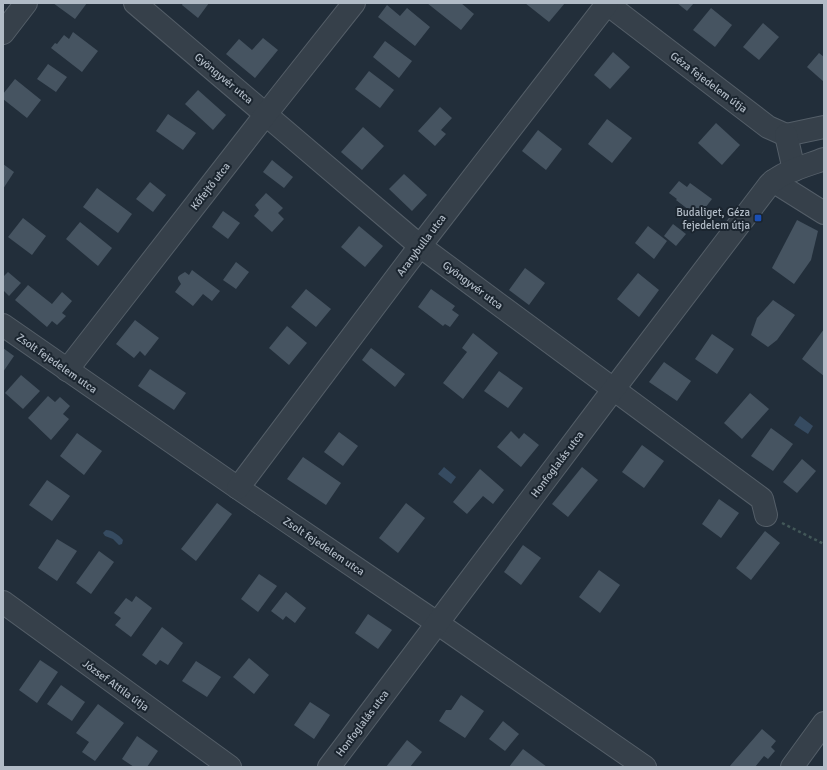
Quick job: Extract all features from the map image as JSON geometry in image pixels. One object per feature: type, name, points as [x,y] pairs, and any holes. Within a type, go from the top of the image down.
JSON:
[{"type":"street","points":[[3,33],[26,3]]},
{"type":"street","name":"Gyöngyvér utca","points":[[135,3],[420,246],[762,499],[766,515]]},
{"type":"street","name":"Kőfejtő utca","points":[[66,370],[354,3]]},
{"type":"street","name":"Géza fejedelem útja","points":[[606,3],[768,127],[786,135]]},
{"type":"street","name":"Aranybulla utca","points":[[238,488],[420,246],[606,3]]},
{"type":"street","points":[[794,170],[786,135],[824,127]]},
{"type":"street","name":"Honfoglalás utca","points":[[329,767],[769,185],[794,170],[824,159]]},
{"type":"street","points":[[774,181],[824,213]]},
{"type":"street","name":"Zsolt fejedelem utca","points":[[3,325],[66,370],[645,767]]},
{"type":"street","name":"József Attila útja","points":[[3,602],[230,767]]},
{"type":"street","points":[[792,767],[824,723]]},
{"type":"path","points":[[766,515],[824,544]]},
{"type":"water","points":[[800,416],[813,426],[808,434],[794,425]]},
{"type":"water","points":[[444,467],[456,477],[451,484],[438,474]]},
{"type":"water","points":[[106,530],[120,536],[123,540],[122,544],[119,545],[113,539],[105,536],[103,533]]},
{"type":"building","points":[[53,3],[87,3],[75,19]]},
{"type":"building","points":[[183,3],[209,3],[198,18],[182,5]]},
{"type":"building","points":[[427,3],[461,3],[474,14],[461,30]]},
{"type":"building","points":[[525,3],[565,3],[549,22]]},
{"type":"building","points":[[677,3],[694,3],[687,11]]},
{"type":"building","points":[[387,5],[400,16],[407,8],[430,27],[415,46],[378,17]]},
{"type":"building","points":[[711,8],[732,25],[715,47],[693,30]]},
{"type":"building","points":[[763,23],[779,37],[759,60],[743,47]]},
{"type":"building","points":[[73,32],[98,51],[82,72],[51,48],[55,43],[57,44],[64,35],[69,39]]},
{"type":"building","points":[[263,38],[278,50],[255,78],[226,54],[239,39],[252,50]]},
{"type":"building","points":[[385,41],[412,61],[399,78],[373,57]]},
{"type":"building","points":[[613,52],[630,67],[610,89],[594,75]]},
{"type":"building","points":[[819,53],[824,57],[824,82],[807,67]]},
{"type":"building","points":[[48,64],[67,77],[56,92],[37,79]]},
{"type":"building","points":[[369,71],[394,90],[380,108],[355,89]]},
{"type":"building","points":[[15,79],[41,100],[27,118],[3,99],[3,94]]},
{"type":"building","points":[[198,90],[226,115],[213,130],[185,104]]},
{"type":"building","points":[[440,107],[452,118],[441,130],[446,134],[435,146],[418,131]]},
{"type":"building","points":[[168,114],[196,133],[183,150],[156,131]]},
{"type":"building","points":[[607,119],[632,138],[612,163],[588,144]]},
{"type":"building","points":[[716,123],[740,145],[722,165],[698,143]]},
{"type":"building","points":[[363,127],[384,146],[362,170],[341,152]]},
{"type":"building","points":[[538,130],[562,149],[546,170],[522,151]]},
{"type":"building","points":[[272,160],[293,177],[284,188],[263,172]]},
{"type":"building","points":[[3,164],[14,172],[3,189]]},
{"type":"building","points":[[404,174],[427,195],[412,211],[389,189]]},
{"type":"building","points":[[679,181],[687,187],[690,183],[712,199],[698,217],[669,193]]},
{"type":"building","points":[[150,182],[166,195],[153,212],[136,199]]},
{"type":"building","points":[[97,188],[132,214],[118,233],[83,207]]},
{"type":"building","points":[[266,193],[283,208],[278,213],[284,219],[272,232],[254,216],[259,210],[255,205]]},
{"type":"building","points":[[223,211],[240,223],[228,239],[212,227]]},
{"type":"building","points":[[23,218],[46,236],[32,255],[8,237]]},
{"type":"building","points":[[797,220],[818,231],[811,260],[794,284],[772,268]]},
{"type":"building","points":[[80,222],[112,248],[98,266],[66,239]]},
{"type":"building","points":[[673,224],[686,234],[676,246],[664,236]]},
{"type":"building","points":[[359,226],[383,246],[365,267],[341,247]]},
{"type":"building","points":[[648,226],[667,241],[654,259],[635,243]]},
{"type":"building","points":[[236,262],[249,272],[236,289],[223,280]]},
{"type":"building","points":[[525,268],[545,283],[529,305],[509,290]]},
{"type":"building","points":[[192,270],[220,291],[212,301],[203,294],[193,306],[175,292],[181,284],[178,277],[185,272],[189,275]]},
{"type":"building","points":[[8,272],[21,283],[9,296],[3,290],[3,277]]},
{"type":"building","points":[[638,273],[659,290],[639,317],[617,299]]},
{"type":"building","points":[[28,285],[52,304],[62,292],[72,301],[62,313],[66,316],[57,325],[52,321],[47,327],[15,300]]},
{"type":"building","points":[[306,289],[331,309],[316,327],[291,307]]},
{"type":"building","points":[[431,289],[455,306],[452,310],[459,315],[450,327],[445,324],[443,326],[418,307]]},
{"type":"building","points":[[773,300],[795,315],[777,340],[768,347],[751,335],[757,318]]},
{"type":"building","points":[[135,320],[159,338],[145,356],[140,351],[134,358],[116,344]]},
{"type":"building","points":[[287,326],[307,343],[289,365],[269,348]]},
{"type":"building","points":[[824,329],[824,376],[802,359]]},
{"type":"building","points":[[473,333],[498,353],[463,399],[443,383],[467,352],[462,348]]},
{"type":"building","points":[[712,334],[734,349],[717,374],[695,359]]},
{"type":"building","points":[[3,348],[14,356],[3,372]]},
{"type":"building","points":[[371,348],[405,374],[395,387],[362,360]]},
{"type":"building","points":[[664,362],[691,381],[677,401],[649,382]]},
{"type":"building","points":[[150,369],[186,393],[174,410],[138,386]]},
{"type":"building","points":[[499,371],[523,388],[508,408],[484,391]]},
{"type":"building","points":[[21,375],[40,391],[23,409],[5,393]]},
{"type":"building","points":[[750,393],[769,409],[742,439],[724,423]]},
{"type":"building","points":[[48,396],[55,402],[60,397],[70,406],[63,414],[69,419],[51,440],[28,418]]},
{"type":"building","points":[[771,428],[793,444],[773,471],[751,456]]},
{"type":"building","points":[[511,431],[519,439],[524,433],[539,445],[521,467],[497,447]]},
{"type":"building","points":[[339,432],[358,446],[343,466],[324,452]]},
{"type":"building","points":[[77,433],[102,451],[84,475],[60,456]]},
{"type":"building","points":[[642,445],[664,461],[644,488],[622,472]]},
{"type":"building","points":[[303,457],[341,483],[326,505],[287,479]]},
{"type":"building","points":[[802,459],[816,471],[797,493],[783,482]]},
{"type":"building","points":[[582,467],[598,480],[568,517],[552,504]]},
{"type":"building","points":[[480,469],[504,490],[493,504],[483,496],[467,514],[453,502]]},
{"type":"building","points":[[47,480],[70,496],[52,521],[29,505]]},
{"type":"building","points":[[719,499],[739,513],[721,538],[702,524]]},
{"type":"building","points":[[217,503],[232,514],[196,561],[181,549]]},
{"type":"building","points":[[406,503],[425,518],[398,553],[379,538]]},
{"type":"building","points":[[765,531],[780,543],[751,580],[736,568]]},
{"type":"building","points":[[57,539],[77,551],[57,581],[38,568]]},
{"type":"building","points":[[523,545],[541,558],[521,585],[504,572]]},
{"type":"building","points":[[99,551],[114,562],[91,594],[76,583]]},
{"type":"building","points":[[599,570],[620,585],[600,613],[579,597]]},
{"type":"building","points":[[259,574],[277,586],[258,612],[241,599]]},
{"type":"building","points":[[286,592],[306,608],[295,623],[286,616],[283,620],[271,611]]},
{"type":"building","points":[[136,596],[152,608],[131,637],[115,625],[121,618],[114,613],[126,598],[132,602]]},
{"type":"building","points":[[368,614],[392,630],[378,649],[355,633]]},
{"type":"building","points":[[162,627],[183,643],[168,665],[160,660],[156,665],[142,655]]},
{"type":"building","points":[[249,658],[269,675],[254,694],[233,677]]},
{"type":"building","points":[[40,660],[58,672],[37,703],[19,690]]},
{"type":"building","points":[[196,661],[221,677],[207,697],[182,681]]},
{"type":"building","points":[[61,685],[85,702],[72,721],[47,704]]},
{"type":"building","points":[[461,695],[484,711],[465,738],[439,721],[446,710],[451,710]]},
{"type":"building","points":[[310,702],[330,715],[314,739],[294,725]]},
{"type":"building","points":[[98,704],[124,723],[95,761],[82,752],[89,742],[76,733]]},
{"type":"building","points":[[503,721],[519,734],[505,751],[489,739]]},
{"type":"building","points":[[762,729],[776,741],[771,747],[775,751],[768,759],[764,756],[755,767],[729,767]]},
{"type":"building","points":[[137,736],[158,751],[147,767],[134,767],[122,759]]},
{"type":"building","points":[[407,740],[422,752],[410,767],[386,767]]},
{"type":"building","points":[[523,749],[547,767],[509,767]]},
{"type":"place","name":"Budaliget, Géza fejedelem útja","points":[[758,218]]}]
